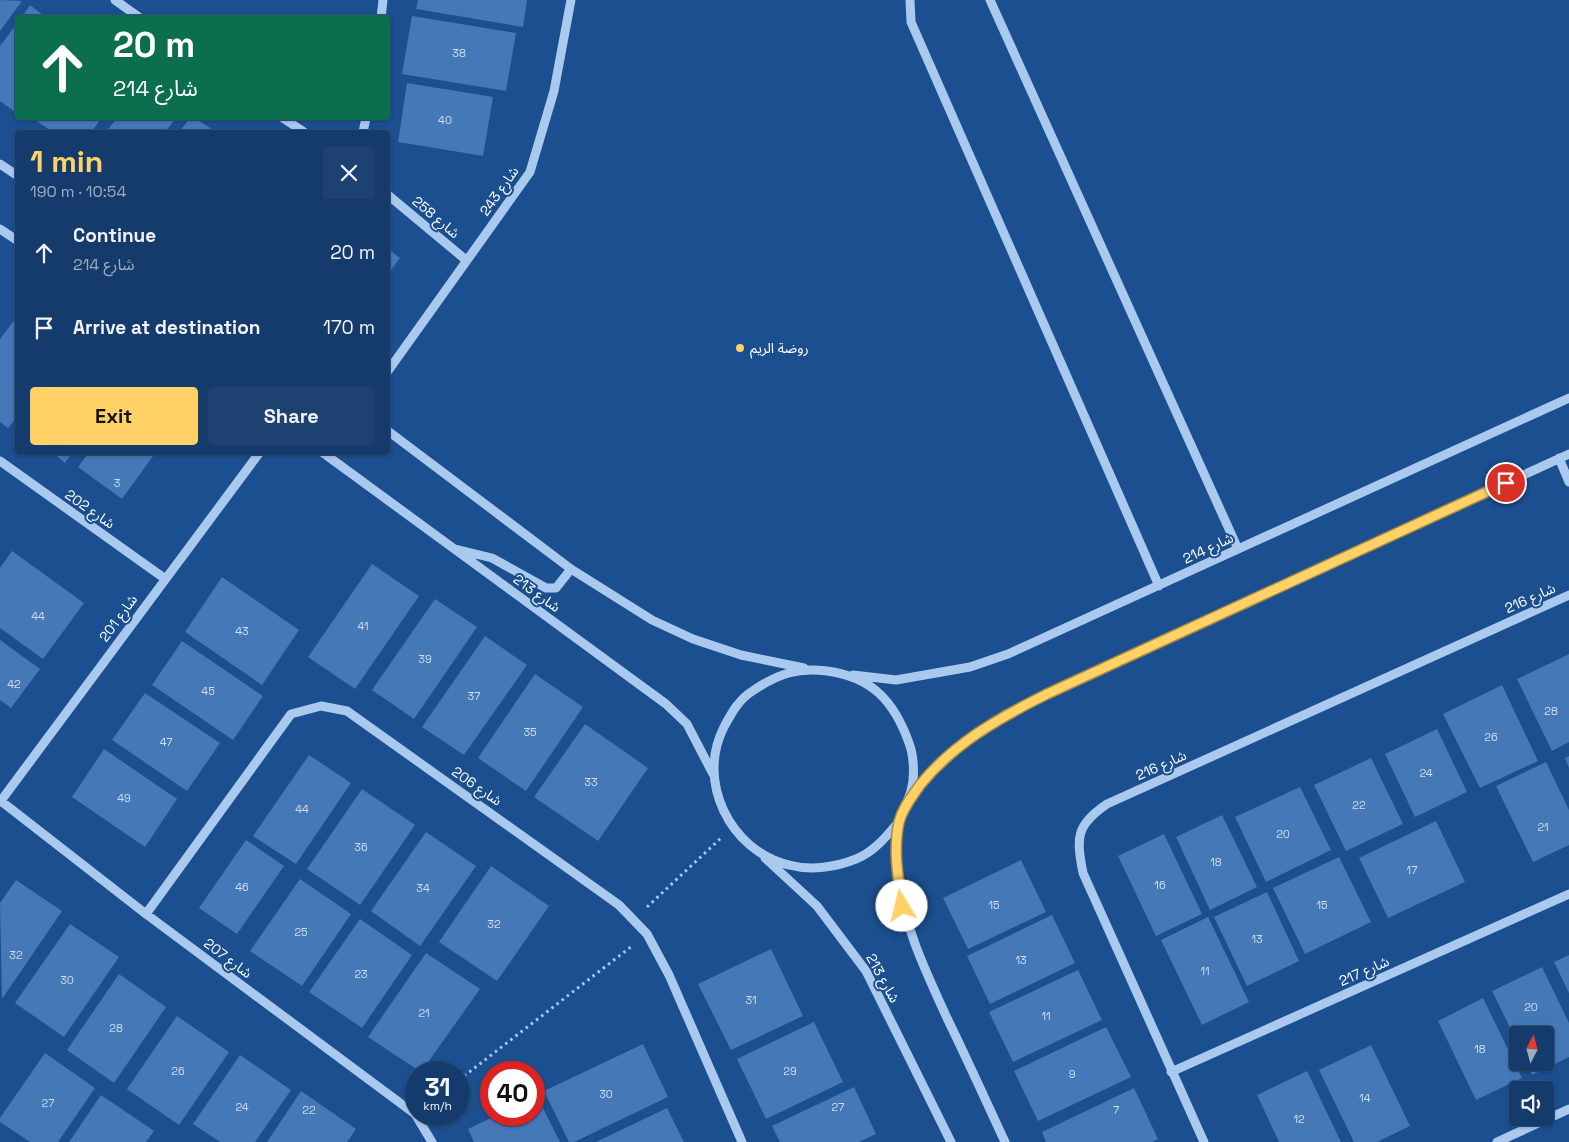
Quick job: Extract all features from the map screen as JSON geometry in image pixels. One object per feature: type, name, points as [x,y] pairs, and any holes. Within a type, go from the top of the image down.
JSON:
[{"type":"street","points":[[115,0],[136,15]]},
{"type":"street","points":[[381,15],[383,0]]},
{"type":"street","name":"شارع 243","points":[[390,368],[530,172],[554,91],[571,0]]},
{"type":"street","points":[[910,0],[911,22],[1159,586]]},
{"type":"street","points":[[990,0],[1238,549]]},
{"type":"street","points":[[286,120],[301,130]]},
{"type":"street","points":[[0,164],[15,174]]},
{"type":"street","name":"شارع 258","points":[[390,197],[466,260]]},
{"type":"street","points":[[0,229],[15,239]]},
{"type":"street","name":"شارع 214","points":[[809,669],[896,680],[970,667],[1008,654],[1569,398]]},
{"type":"street","points":[[390,433],[571,569],[652,620],[693,639],[741,655],[809,669]]},
{"type":"street","points":[[906,804],[948,756],[977,732],[1006,714],[1569,454]]},
{"type":"street","name":"شارع 201","points":[[0,801],[164,578],[258,455]]},
{"type":"street","name":"شارع 213","points":[[326,455],[666,704],[687,724],[713,774]]},
{"type":"street","points":[[1559,458],[1569,482]]},
{"type":"street","name":"شارع 202","points":[[2,466],[164,578]]},
{"type":"street","points":[[453,549],[492,558],[546,588],[556,588],[571,569]]},
{"type":"street","name":"شارع 216","points":[[1204,1142],[1083,873],[1078,849],[1081,830],[1090,816],[1108,804],[1569,595]]},
{"type":"street","points":[[732,827],[717,796],[713,774],[717,740],[733,709],[746,695],[775,676],[809,669]]},
{"type":"street","points":[[847,674],[878,691],[900,718],[913,753],[912,788],[900,820],[896,848],[902,906],[925,970],[1005,1142]]},
{"type":"street","name":"شارع 206","points":[[146,914],[291,714],[321,706],[347,711],[620,904],[647,934],[669,975],[742,1142]]},
{"type":"street","name":"شارع 207","points":[[0,801],[146,914],[414,1114],[432,1142]]},
{"type":"street","points":[[757,851],[789,865],[825,868],[858,858],[886,837],[900,820]]},
{"type":"street","name":"شارع 213","points":[[732,827],[793,881],[817,906],[866,971],[950,1142]]},
{"type":"street","name":"شارع 217","points":[[1171,1072],[1569,894]]},
{"type":"street","points":[[1498,1142],[1510,1140],[1569,1110]]},
{"type":"path","points":[[634,920],[732,827]]},
{"type":"path","points":[[470,1071],[647,934]]},
{"type":"building","points":[[0,0],[22,1],[0,31]]},
{"type":"building","points":[[418,0],[527,0],[523,27],[416,9]]},
{"type":"building","points":[[30,5],[43,15],[23,15]]},
{"type":"building","points":[[412,16],[516,33],[506,91],[402,74]]},
{"type":"building","points":[[15,26],[15,112],[0,101],[0,46]]},
{"type":"building","points":[[407,83],[493,97],[483,156],[398,142]]},
{"type":"building","points":[[35,120],[100,120],[93,130],[50,130]]},
{"type":"building","points":[[115,120],[174,120],[167,130],[108,130]]},
{"type":"building","points":[[188,120],[198,120],[213,130],[181,130]]},
{"type":"building","points":[[390,250],[400,258],[390,271]]},
{"type":"building","points":[[15,319],[15,420],[8,428],[0,422],[0,339]]},
{"type":"building","points":[[56,455],[71,455],[65,463]]},
{"type":"building","points":[[87,455],[154,455],[122,499],[78,467]]},
{"type":"building","points":[[12,551],[84,603],[43,659],[0,628],[0,568]]},
{"type":"building","points":[[372,564],[419,596],[355,689],[308,657]]},
{"type":"building","points":[[222,577],[299,630],[262,685],[185,632]]},
{"type":"building","points":[[435,599],[477,627],[414,719],[372,690]]},
{"type":"building","points":[[485,636],[527,665],[464,755],[422,727]]},
{"type":"building","points":[[0,640],[40,669],[11,708],[0,700]]},
{"type":"building","points":[[182,641],[263,696],[233,740],[152,685]]},
{"type":"building","points":[[1569,654],[1569,742],[1552,751],[1517,679]]},
{"type":"building","points":[[535,674],[583,707],[526,791],[478,758]]},
{"type":"building","points":[[1502,685],[1538,761],[1480,788],[1443,714]]},
{"type":"building","points":[[145,693],[220,743],[187,791],[112,740]]},
{"type":"building","points":[[585,724],[648,768],[598,841],[534,797]]},
{"type":"building","points":[[1437,729],[1467,792],[1415,817],[1385,754]]},
{"type":"building","points":[[104,749],[177,799],[145,847],[72,797]]},
{"type":"building","points":[[309,755],[351,783],[296,864],[253,836]]},
{"type":"building","points":[[1569,756],[1569,768],[1565,758]]},
{"type":"building","points":[[1371,758],[1403,824],[1346,851],[1314,785]]},
{"type":"building","points":[[1546,762],[1569,810],[1569,845],[1533,862],[1496,786]]},
{"type":"building","points":[[1300,787],[1331,850],[1266,882],[1235,817]]},
{"type":"building","points":[[362,789],[415,825],[360,905],[307,869]]},
{"type":"building","points":[[1222,815],[1257,887],[1210,910],[1176,837]]},
{"type":"building","points":[[1436,821],[1465,882],[1388,918],[1359,858]]},
{"type":"building","points":[[426,832],[476,866],[420,946],[371,911]]},
{"type":"building","points":[[1164,834],[1202,914],[1156,936],[1118,856]]},
{"type":"building","points":[[246,840],[284,866],[237,934],[199,908]]},
{"type":"building","points":[[1339,857],[1371,922],[1305,954],[1273,888]]},
{"type":"building","points":[[1021,860],[1046,912],[968,949],[943,898]]},
{"type":"building","points":[[491,866],[549,906],[497,981],[439,942]]},
{"type":"building","points":[[300,879],[351,914],[302,986],[250,951]]},
{"type":"building","points":[[16,880],[62,911],[2,999],[0,903]]},
{"type":"building","points":[[1267,892],[1299,961],[1247,986],[1214,917]]},
{"type":"building","points":[[1052,915],[1075,963],[990,1004],[967,956]]},
{"type":"building","points":[[1208,917],[1249,1002],[1202,1025],[1161,940]]},
{"type":"building","points":[[360,919],[412,955],[362,1028],[309,992]]},
{"type":"building","points":[[70,924],[119,957],[64,1037],[15,1003]]},
{"type":"building","points":[[771,949],[803,1016],[731,1050],[698,984]]},
{"type":"building","points":[[426,953],[480,989],[429,1061],[405,1061],[368,1037]]},
{"type":"building","points":[[1569,955],[1569,993],[1554,962]]},
{"type":"building","points":[[1542,967],[1569,1023],[1569,1057],[1554,1064],[1554,1026],[1509,1026],[1492,991]]},
{"type":"building","points":[[1078,970],[1102,1020],[1013,1062],[989,1012]]},
{"type":"building","points":[[119,974],[166,1007],[114,1083],[67,1050]]},
{"type":"building","points":[[1483,998],[1509,1051],[1509,1071],[1519,1071],[1522,1078],[1516,1081],[1509,1081],[1509,1084],[1476,1100],[1438,1021]]},
{"type":"building","points":[[177,1016],[229,1052],[179,1125],[127,1089]]},
{"type":"building","points":[[814,1022],[843,1082],[766,1119],[737,1059]]},
{"type":"building","points":[[1106,1027],[1131,1077],[1038,1121],[1014,1071]]},
{"type":"building","points":[[643,1044],[668,1097],[574,1142],[569,1142],[545,1091]]},
{"type":"building","points":[[1371,1045],[1410,1126],[1377,1142],[1354,1142],[1319,1070]]},
{"type":"building","points":[[45,1053],[95,1088],[58,1142],[30,1142],[0,1122],[0,1118]]},
{"type":"building","points":[[240,1055],[291,1090],[255,1142],[220,1142],[193,1124]]},
{"type":"building","points":[[1307,1071],[1341,1142],[1279,1142],[1257,1095]]},
{"type":"building","points":[[1530,1071],[1540,1071],[1532,1075]]},
{"type":"building","points":[[854,1087],[876,1134],[859,1142],[780,1142],[772,1126]]},
{"type":"building","points":[[1134,1088],[1158,1139],[1152,1142],[1046,1142],[1042,1132]]},
{"type":"building","points":[[301,1091],[356,1129],[347,1142],[267,1142]]},
{"type":"building","points":[[101,1095],[154,1131],[146,1142],[69,1142]]},
{"type":"building","points":[[667,1108],[684,1142],[596,1142]]},
{"type":"building","points":[[545,1112],[560,1142],[474,1142],[468,1129],[480,1123],[480,1126],[545,1126]]},
{"type":"place","name":"روضة الريم","points":[[740,348]]},
{"type":"route","points":[[902,906],[896,848],[900,820],[906,804],[937,767],[977,732],[1006,714],[1047,694],[1506,483]]}]
